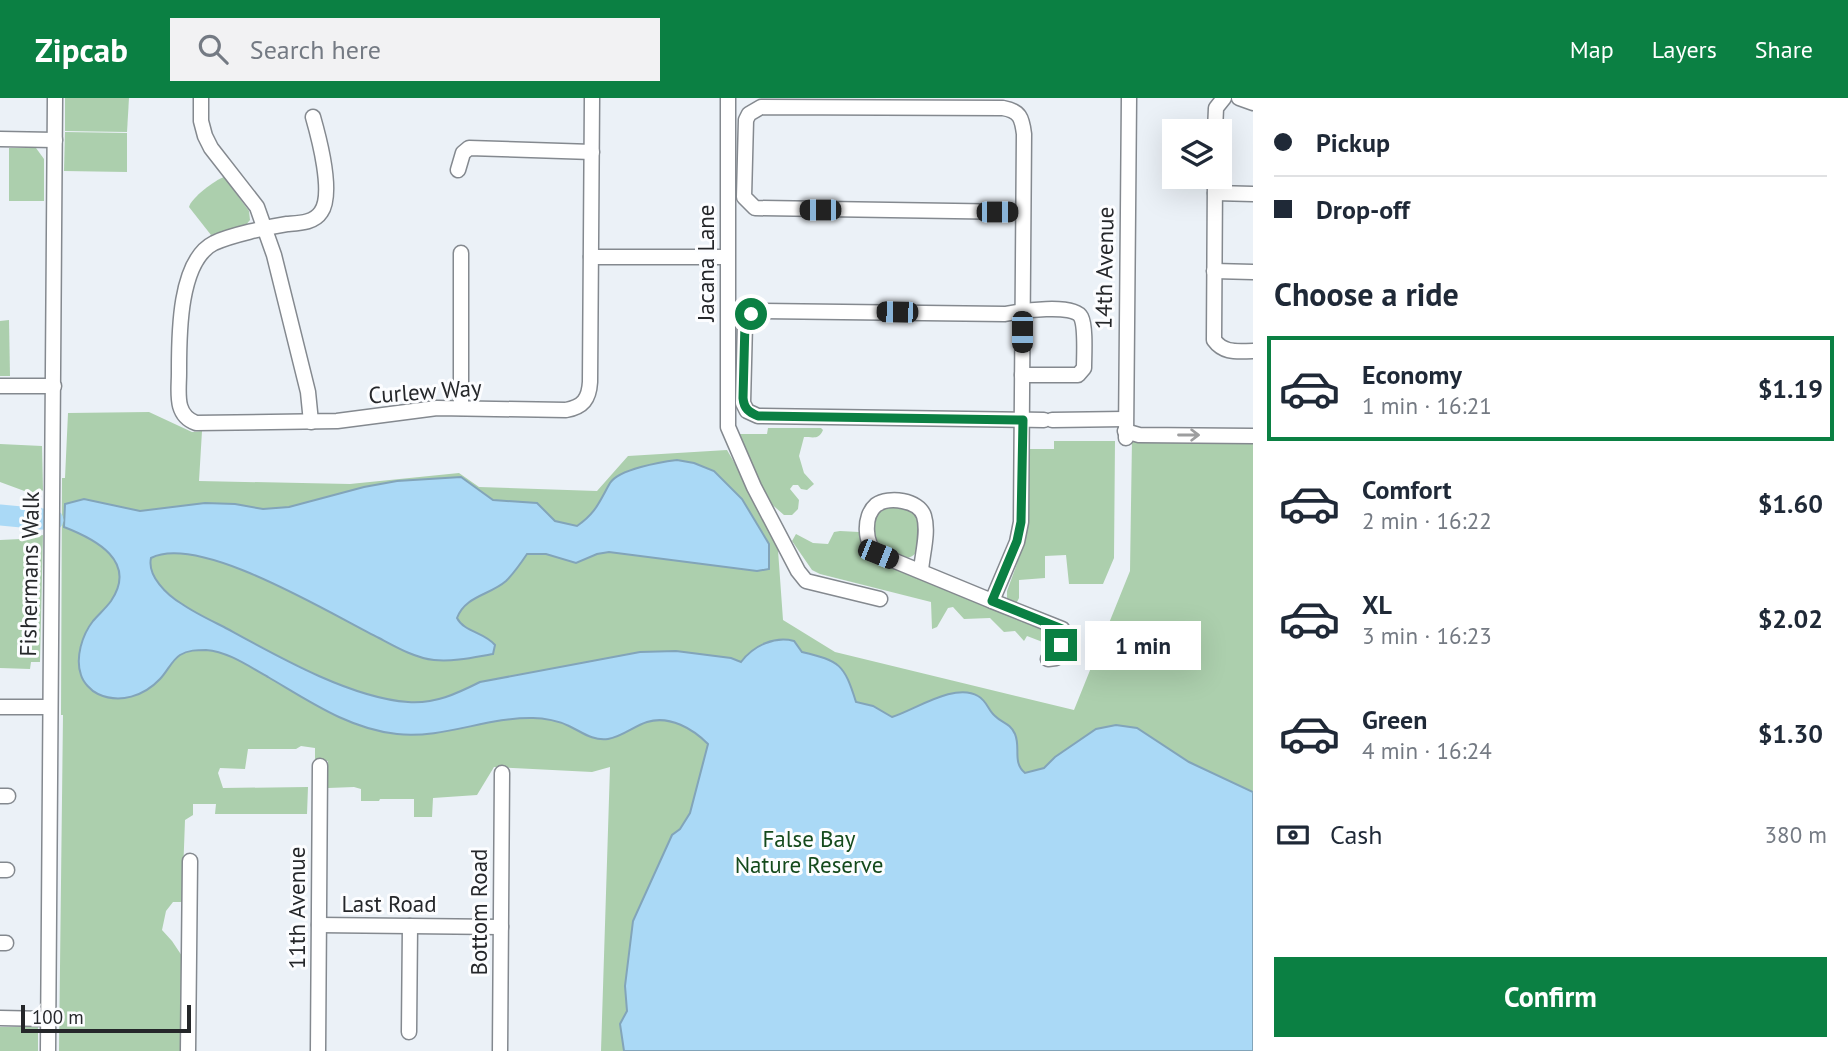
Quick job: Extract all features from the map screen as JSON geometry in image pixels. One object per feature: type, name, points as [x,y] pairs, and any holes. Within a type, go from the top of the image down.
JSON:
[{"type":"street","name":"Fishermans Walk","points":[[48,1051],[55,98]]},
{"type":"street","points":[[201,98],[201,121],[205,136],[211,148],[257,207],[274,255],[308,392],[311,422]]},
{"type":"street","name":"Curlew Way","points":[[313,117],[324,158],[324,208],[318,216],[309,221],[264,228],[214,243],[195,262],[187,285],[179,344],[179,405],[188,420],[196,423],[311,422],[437,408],[566,410],[580,406],[586,401],[590,382],[592,98]]},
{"type":"street","name":"Jacana Lane","points":[[728,98],[728,427],[754,487],[798,571],[806,580],[880,599]]},
{"type":"street","name":"14th Avenue","points":[[1125,429],[1129,98]]},
{"type":"street","points":[[1215,119],[1216,108],[1224,98]]},
{"type":"street","points":[[1238,98],[1253,103]]},
{"type":"street","points":[[992,601],[1017,541],[1021,522],[1024,134],[1018,113],[1003,108],[869,103],[761,107],[749,114],[744,129],[744,197],[750,205],[769,210],[1023,212]]},
{"type":"street","points":[[0,139],[55,140]]},
{"type":"street","points":[[458,170],[463,153],[469,148],[592,152]]},
{"type":"street","points":[[1215,189],[1214,340],[1227,350],[1253,351]]},
{"type":"street","points":[[1215,193],[1253,194]]},
{"type":"street","points":[[461,253],[461,408]]},
{"type":"street","points":[[591,257],[727,257]]},
{"type":"street","points":[[1214,271],[1253,272]]},
{"type":"street","points":[[1022,375],[1079,376],[1084,368],[1083,320],[1077,313],[1067,310],[1005,314],[755,312],[745,323],[743,398],[747,411],[758,416],[1048,420],[1125,429],[1139,435],[1253,436]]},
{"type":"street","points":[[0,386],[54,387]]},
{"type":"street","points":[[921,571],[926,524],[922,511],[918,506],[907,502],[886,502],[876,506],[869,517],[867,535],[870,547],[878,554],[992,601],[1064,624],[1056,658],[1048,659]]},
{"type":"street","points":[[0,707],[50,707]]},
{"type":"street","name":"11th Avenue","points":[[318,1051],[320,766]]},
{"type":"street","name":"Bottom Road","points":[[500,1051],[502,773]]},
{"type":"street","points":[[188,1051],[190,861]]},
{"type":"street","name":"Last Road","points":[[318,925],[501,927]]},
{"type":"street","points":[[409,1032],[410,926]]},
{"type":"street","points":[[0,1018],[48,1019]]},
{"type":"green space","points":[[65,98],[129,98],[127,132],[65,131]]},
{"type":"green space","points":[[65,132],[127,133],[127,172],[64,171]]},
{"type":"green space","points":[[9,148],[36,148],[44,159],[44,201],[9,201]]},
{"type":"green space","points":[[224,177],[249,211],[250,220],[245,226],[211,235],[189,207],[204,190]]},
{"type":"green space","points":[[9,320],[10,376],[0,376],[0,321]]},
{"type":"green space","name":"False Bay Nature Reserve","points":[[149,412],[192,432],[202,431],[199,481],[350,484],[459,473],[479,487],[597,491],[628,456],[727,450],[777,536],[783,620],[835,652],[1074,710],[1130,571],[1132,439],[1253,440],[1253,1051],[601,1051],[610,767],[592,772],[494,767],[477,795],[433,798],[432,817],[414,817],[414,799],[361,801],[361,789],[328,788],[328,761],[315,760],[315,748],[301,746],[296,749],[248,749],[245,769],[220,768],[218,773],[223,788],[308,787],[307,814],[215,814],[216,804],[193,804],[193,815],[185,820],[182,902],[173,902],[166,911],[162,930],[184,959],[183,1051],[59,1051],[63,715],[62,478],[65,478],[68,413]]},
{"type":"green space","points":[[768,428],[823,430],[818,437],[804,437],[799,456],[804,473],[814,484],[807,490],[798,485],[793,485],[790,489],[799,500],[798,509],[792,515],[784,515],[761,495],[737,434],[767,434]]},
{"type":"green space","points":[[1054,441],[1115,441],[1114,558],[1103,584],[1069,584],[1066,555],[1045,556],[1045,578],[1019,580],[1019,598],[1016,604],[1010,604],[1007,591],[1026,539],[1026,449],[1054,449]]},
{"type":"green space","points":[[0,444],[42,446],[43,490],[38,496],[0,482]]},
{"type":"green space","points":[[888,507],[908,507],[921,517],[920,541],[911,557],[904,558],[888,552],[873,539],[875,515]]},
{"type":"green space","points":[[834,532],[859,532],[863,547],[873,557],[1035,623],[1048,633],[1053,646],[1027,636],[1024,641],[1015,631],[1004,632],[990,618],[964,619],[953,607],[948,608],[937,627],[932,629],[931,602],[820,574],[812,570],[792,541],[796,534],[813,543],[828,544]]},
{"type":"green space","points":[[43,535],[40,662],[31,662],[30,669],[0,668],[0,540]]},
{"type":"green space","points":[[0,1027],[38,1027],[38,1051],[0,1051]]},
{"type":"water","name":"False Bay Nature Reserve","points":[[677,460],[714,471],[742,499],[769,544],[769,569],[757,571],[609,552],[576,563],[546,554],[527,554],[506,581],[472,600],[457,618],[464,626],[495,645],[493,654],[449,660],[413,655],[266,580],[201,557],[173,553],[151,558],[152,572],[165,590],[192,610],[313,674],[386,699],[408,702],[436,700],[480,682],[640,652],[676,651],[731,658],[741,662],[765,643],[787,640],[794,641],[802,652],[825,658],[839,666],[848,679],[856,702],[873,706],[892,717],[958,692],[978,696],[995,716],[1013,730],[1017,739],[1019,764],[1025,773],[1044,768],[1055,757],[1096,729],[1116,725],[1137,728],[1189,762],[1253,792],[1253,1051],[624,1051],[620,1024],[627,1011],[625,986],[633,921],[672,835],[680,829],[690,813],[708,744],[695,733],[672,722],[656,720],[613,738],[597,739],[561,723],[533,718],[414,735],[379,731],[330,713],[246,664],[206,650],[189,651],[180,655],[154,685],[131,697],[115,698],[98,694],[88,686],[81,675],[79,654],[83,640],[93,621],[111,601],[118,587],[119,574],[116,563],[100,545],[64,527],[65,504],[84,499],[140,511],[205,503],[263,509],[289,507],[397,481],[461,477],[493,500],[537,503],[555,521],[577,526],[593,512],[615,478],[641,467]]},
{"type":"waterway","points":[[0,515],[53,520]]},
{"type":"route","points":[[751,314],[745,323],[743,403],[752,414],[1023,420],[1021,522],[1017,541],[992,601],[1062,629],[1061,645]]}]
